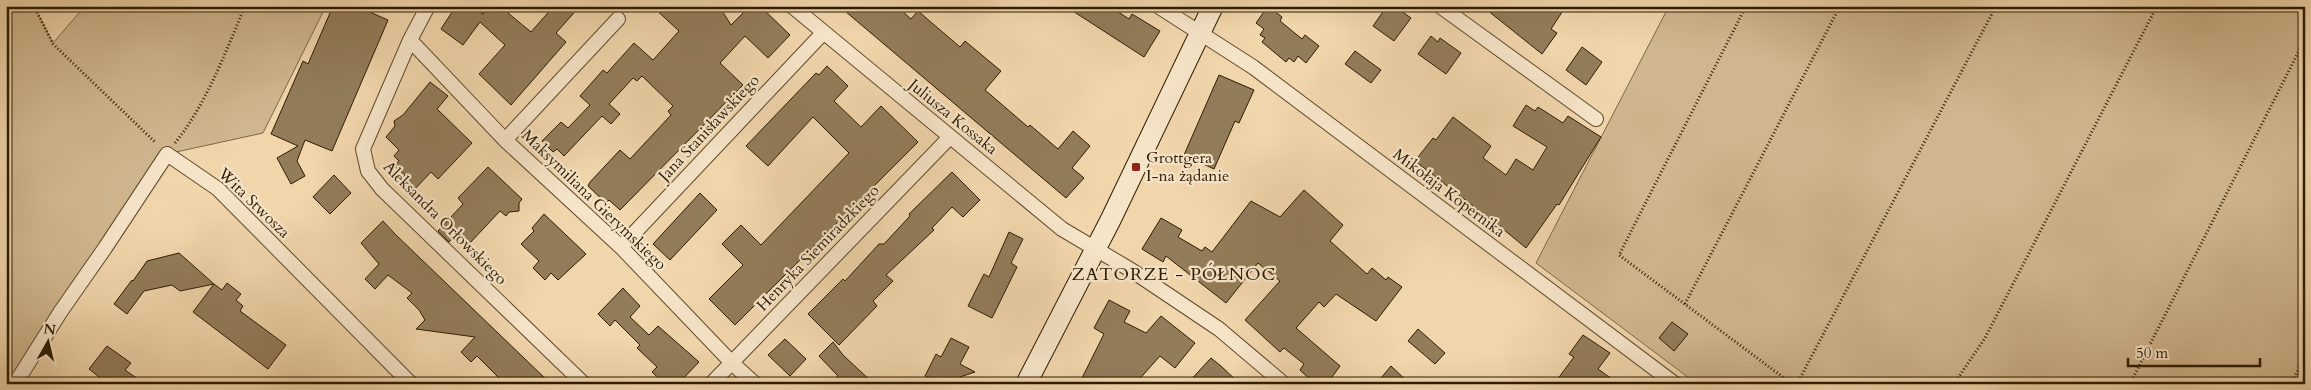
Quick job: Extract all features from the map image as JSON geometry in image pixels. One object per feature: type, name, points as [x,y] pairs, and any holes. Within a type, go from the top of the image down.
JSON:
[{"type":"street","name":"Aleksandra Orłowskiego","points":[[428,6],[410,40],[363,149],[368,171],[382,189],[584,384]]},
{"type":"street","name":"Juliusza Kossaka","points":[[792,6],[1062,229],[1131,270],[1219,329],[1284,384]]},
{"type":"street","name":"Mikołaja Kopernika","points":[[1158,6],[1253,67],[1675,384]]},
{"type":"street","points":[[1026,384],[1095,250],[1213,6]]},
{"type":"street","points":[[1440,6],[1596,119]]},
{"type":"street","points":[[505,140],[618,19]]},
{"type":"street","name":"Jana Stanisławskiego","points":[[621,247],[823,33]]},
{"type":"street","name":"Maksymiliana Gierymskiego","points":[[410,40],[505,140],[621,247],[732,363],[755,384]]},
{"type":"street","name":"Henryka Siemiradzkiego","points":[[711,384],[950,137]]},
{"type":"street","points":[[15,384],[55,320],[167,154]]},
{"type":"street","name":"Wita Stwosza","points":[[167,154],[218,189],[411,384]]},
{"type":"path","points":[[34,6],[53,44],[167,154],[185,131],[214,78],[245,6]]},
{"type":"path","points":[[1746,6],[1619,255],[1792,384]]},
{"type":"path","points":[[1685,304],[1840,6]]},
{"type":"path","points":[[1797,384],[1996,6]]},
{"type":"path","points":[[1954,384],[1985,338],[2157,6]]},
{"type":"path","points":[[2130,384],[2305,39]]},
{"type":"path","points":[[2291,384],[2305,356]]},
{"type":"shaded area","points":[[6,6],[34,6],[53,43],[85,6],[326,6],[263,133],[167,154],[15,384],[6,384]]},
{"type":"shaded area","points":[[1669,6],[2305,6],[2305,384],[1697,384],[1536,263]]},
{"type":"building","points":[[333,6],[349,11],[351,6],[356,6],[388,20],[332,151],[305,140],[297,161],[305,176],[291,184],[277,158],[298,146],[271,134],[303,61],[308,64]]},
{"type":"building","points":[[456,6],[472,6],[483,14],[489,6],[514,6],[508,13],[531,32],[554,6],[580,6],[556,33],[566,42],[511,105],[479,74],[505,45],[480,22],[463,45],[441,29]]},
{"type":"building","points":[[652,6],[719,6],[731,25],[750,6],[760,6],[790,35],[768,58],[745,36],[720,63],[743,85],[620,210],[609,200],[606,203],[588,186],[620,150],[630,159],[671,115],[668,111],[673,106],[642,76],[637,81],[633,78],[609,104],[620,114],[611,124],[602,116],[564,156],[557,149],[553,152],[542,141],[561,122],[568,128],[590,105],[580,96],[603,70],[607,73],[634,43],[653,60],[679,31]]},
{"type":"building","points":[[839,6],[892,6],[900,12],[901,10],[911,19],[918,11],[960,47],[965,41],[1001,71],[985,90],[1028,127],[1030,125],[1058,149],[1073,131],[1090,146],[1072,168],[1084,178],[1066,198]]},
{"type":"building","points":[[1065,6],[1109,6],[1129,19],[1132,14],[1160,31],[1144,57]]},
{"type":"building","points":[[1268,6],[1282,17],[1280,21],[1302,39],[1305,35],[1319,46],[1306,63],[1298,56],[1294,62],[1289,58],[1286,62],[1262,42],[1265,38],[1260,35],[1264,29],[1256,23]]},
{"type":"building","points":[[1387,6],[1394,6],[1411,18],[1394,41],[1373,26]]},
{"type":"building","points":[[1482,6],[1566,6],[1551,29],[1557,33],[1542,54]]},
{"type":"building","points":[[1431,36],[1438,42],[1440,38],[1461,53],[1446,74],[1418,54]]},
{"type":"building","points":[[1582,47],[1602,62],[1586,85],[1566,70]]},
{"type":"building","points":[[1355,51],[1381,70],[1371,83],[1345,64]]},
{"type":"building","points":[[827,66],[848,86],[834,101],[861,127],[881,106],[918,142],[735,325],[709,299],[743,265],[722,244],[741,225],[761,245],[849,153],[813,117],[768,166],[746,146],[816,73],[819,75]]},
{"type":"building","points":[[1219,75],[1254,90],[1239,123],[1235,121],[1214,169],[1184,155]]},
{"type":"building","points":[[430,82],[448,96],[437,109],[472,143],[438,179],[431,172],[414,190],[401,179],[405,175],[394,166],[399,161],[394,156],[399,150],[386,137],[395,126],[394,121],[403,115]]},
{"type":"building","points":[[1526,105],[1535,111],[1538,107],[1563,123],[1568,116],[1601,137],[1559,205],[1557,204],[1526,248],[1497,224],[1472,208],[1473,206],[1415,161],[1433,138],[1436,140],[1453,117],[1491,146],[1483,158],[1506,175],[1516,159],[1533,170],[1547,147],[1513,126]]},
{"type":"building","points":[[488,167],[522,199],[519,203],[519,211],[509,212],[506,216],[500,211],[469,244],[463,238],[459,242],[453,238],[449,242],[438,231],[463,204],[458,198]]},
{"type":"building","points":[[952,172],[980,200],[963,217],[952,207],[932,228],[934,230],[886,275],[893,281],[873,301],[877,306],[839,345],[808,314],[843,279],[845,281],[879,244],[884,244],[910,216],[909,214]]},
{"type":"building","points":[[334,175],[351,193],[330,214],[313,197]]},
{"type":"building","points":[[1304,190],[1343,225],[1330,241],[1367,274],[1372,268],[1386,280],[1388,277],[1402,287],[1376,321],[1336,294],[1324,307],[1319,302],[1296,328],[1340,366],[1327,384],[1315,384],[1300,370],[1304,364],[1284,348],[1280,352],[1245,320],[1280,281],[1258,263],[1226,303],[1166,256],[1163,262],[1142,249],[1161,218],[1182,230],[1178,237],[1202,251],[1205,247],[1212,252],[1251,201],[1280,217]]},
{"type":"building","points":[[700,193],[717,210],[670,260],[653,244]]},
{"type":"building","points":[[544,214],[586,254],[558,280],[551,273],[545,280],[533,268],[539,261],[521,244],[534,231],[532,228]]},
{"type":"building","points":[[383,221],[551,384],[505,384],[477,356],[471,362],[461,352],[475,337],[416,329],[425,320],[419,310],[407,298],[412,293],[388,275],[375,289],[365,279],[379,264],[361,243]]},
{"type":"building","points":[[1009,232],[1023,239],[1011,263],[1017,267],[992,318],[968,306],[984,274],[989,277]]},
{"type":"building","points":[[179,253],[214,284],[180,291],[172,285],[144,291],[127,314],[114,304],[147,261]]},
{"type":"building","points":[[227,283],[241,294],[236,300],[243,306],[240,311],[286,345],[268,369],[193,312],[214,284],[222,290]]},
{"type":"building","points":[[623,288],[640,306],[630,317],[649,335],[658,326],[699,362],[678,384],[665,384],[652,372],[657,367],[637,348],[640,345],[615,320],[610,326],[598,314]]},
{"type":"building","points":[[1109,300],[1130,311],[1124,322],[1146,333],[1161,316],[1195,343],[1175,368],[1160,356],[1135,384],[1079,384],[1104,334],[1094,328]]},
{"type":"building","points":[[1672,322],[1688,334],[1674,351],[1659,338]]},
{"type":"building","points":[[1418,329],[1445,353],[1435,364],[1408,341]]},
{"type":"building","points":[[1583,335],[1610,353],[1598,369],[1619,384],[1554,384],[1574,357],[1569,354]]},
{"type":"building","points":[[951,338],[969,347],[960,364],[975,372],[960,377],[957,384],[929,384],[931,379],[925,376],[936,354],[941,357]]},
{"type":"building","points":[[785,339],[806,359],[790,376],[768,355]]},
{"type":"building","points":[[833,342],[843,355],[874,384],[831,384],[838,376],[819,356]]},
{"type":"building","points":[[107,346],[131,363],[125,370],[145,384],[108,384],[89,369]]},
{"type":"building","points":[[1211,358],[1221,366],[1240,384],[1187,384]]},
{"type":"building","points":[[1391,366],[1410,384],[1376,384]]},
{"type":"place","name":"Grottgera I-na żądanie","points":[[1136,167]]},
{"type":"district","name":"ZATORZE - PÓŁNOC","points":[[1174,274]]}]
